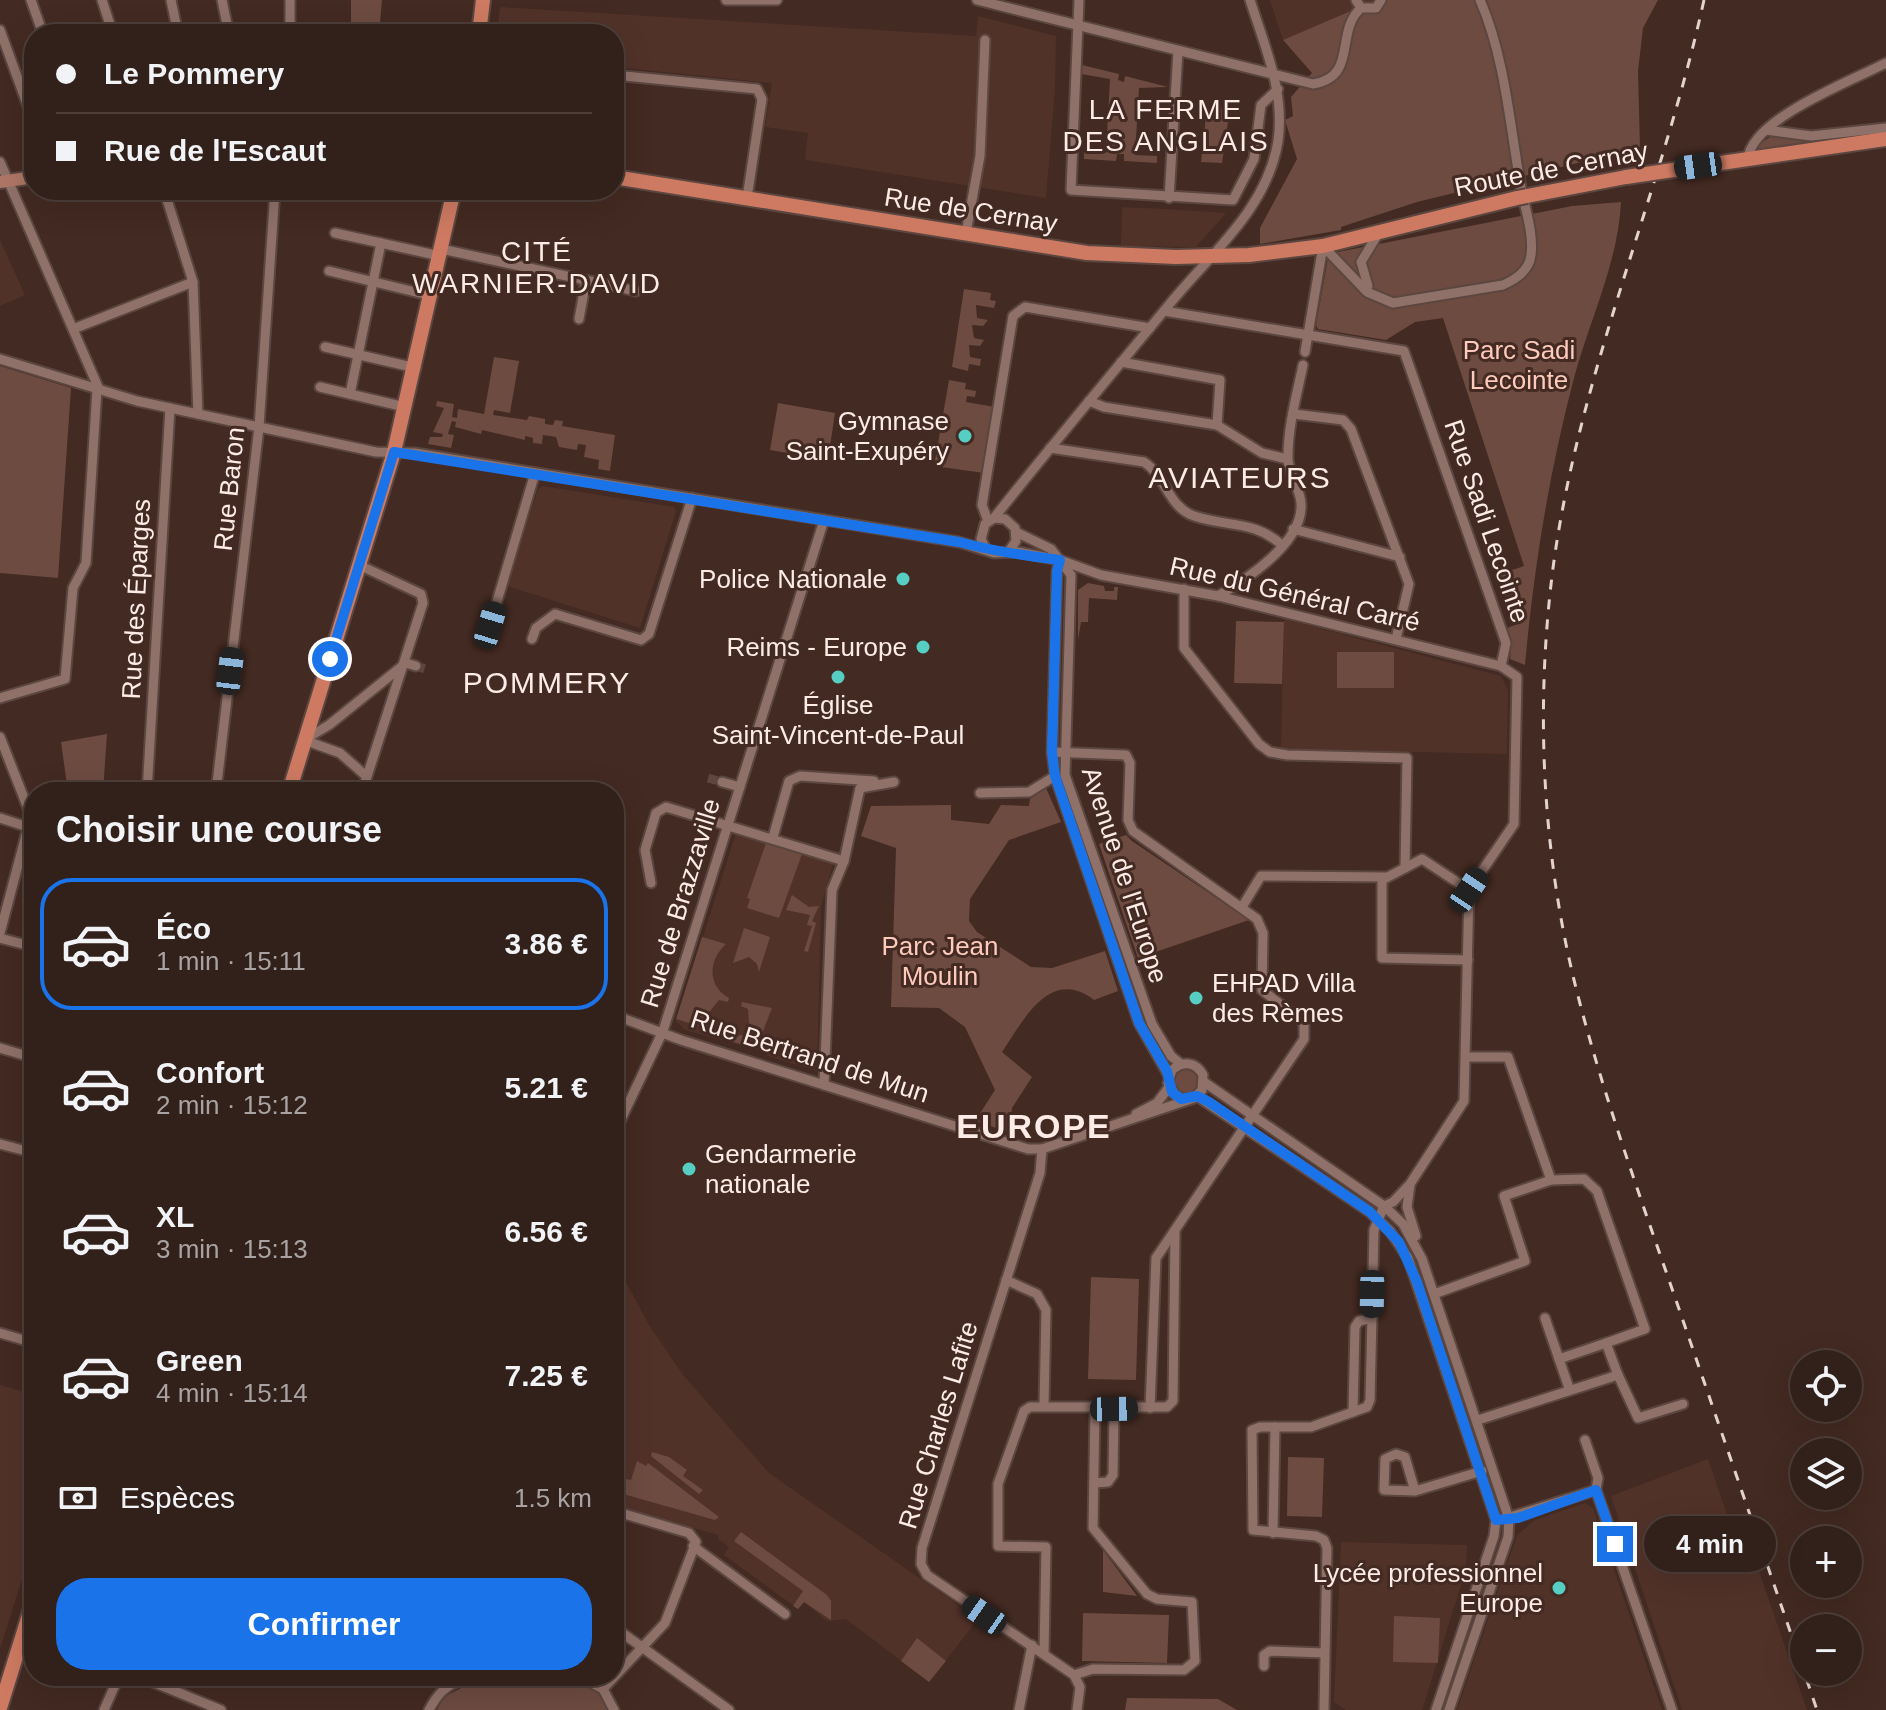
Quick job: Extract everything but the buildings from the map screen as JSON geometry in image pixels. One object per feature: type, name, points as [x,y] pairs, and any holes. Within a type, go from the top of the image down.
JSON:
[{"type":"main road","points":[[480,24],[483,0]]},
{"type":"main road","name":"Route de Cernay","points":[[1323,246],[1522,197],[1626,177],[1886,139]]},
{"type":"main road","points":[[4,181],[24,178]]},
{"type":"main road","name":"Rue de Cernay","points":[[624,179],[1087,253],[1209,257],[1323,246]]},
{"type":"main road","points":[[292,782],[394,452],[416,368],[452,200]]},
{"type":"main road","points":[[0,1708],[4,1680],[24,1641]]},
{"type":"street","points":[[31,0],[39,24]]},
{"type":"street","points":[[102,0],[110,24]]},
{"type":"street","points":[[171,0],[176,24]]},
{"type":"street","points":[[222,0],[227,24]]},
{"type":"street","points":[[290,0],[290,24]]},
{"type":"street","points":[[726,0],[777,0]]},
{"type":"street","points":[[1079,0],[1071,190],[1079,193],[1233,200],[1254,159],[1261,105],[1278,89]]},
{"type":"street","points":[[959,542],[981,534],[1008,503],[1121,362],[1241,223],[1262,189],[1277,142],[1278,89],[1250,0]]},
{"type":"street","points":[[982,1],[1313,84],[1334,76],[1346,57],[1348,24],[1359,4],[1373,10],[1381,0]]},
{"type":"street","points":[[1323,246],[1367,292],[1393,303],[1414,303],[1503,285],[1517,278],[1528,265],[1532,253],[1522,191],[1493,33],[1480,0]]},
{"type":"street","points":[[0,30],[24,96]]},
{"type":"street","points":[[966,233],[980,156],[985,40]]},
{"type":"street","points":[[1169,198],[1178,51]]},
{"type":"street","points":[[1748,159],[1748,153],[1766,130],[1791,111],[1886,63]]},
{"type":"street","points":[[624,76],[757,89],[762,99],[747,198]]},
{"type":"street","points":[[1766,130],[1811,136],[1886,128]]},
{"type":"street","points":[[0,162],[4,181],[98,389],[86,563],[73,588],[65,679],[0,698]]},
{"type":"street","points":[[167,200],[193,282],[198,414]]},
{"type":"street","name":"Rue Baron","points":[[217,782],[259,427],[274,200]]},
{"type":"street","points":[[335,233],[636,291]]},
{"type":"street","points":[[1378,234],[1361,262],[1364,278],[1379,298]]},
{"type":"street","points":[[350,394],[381,243]]},
{"type":"street","points":[[1305,352],[1323,246]]},
{"type":"street","points":[[329,271],[432,296]]},
{"type":"street","points":[[579,319],[586,281]]},
{"type":"street","points":[[73,329],[193,282]]},
{"type":"street","points":[[991,520],[982,505],[1013,316],[1025,307],[1150,328]]},
{"type":"street","name":"Rue Sadi Lecointe","points":[[1164,311],[1400,349],[1406,354],[1506,643],[1501,666]]},
{"type":"street","points":[[325,347],[416,368]]},
{"type":"street","points":[[0,359],[170,408],[259,427],[394,452],[959,542],[999,554],[1009,551],[1016,532],[1008,520],[1008,503]]},
{"type":"street","points":[[1121,362],[1220,380],[1217,425]]},
{"type":"street","points":[[1218,596],[1253,575],[1282,545],[1300,520],[1301,502],[1287,459],[1303,365]]},
{"type":"street","points":[[320,387],[405,407]]},
{"type":"street","points":[[1089,401],[1104,407],[1217,425],[1262,453],[1287,459]]},
{"type":"street","name":"Rue des Éparges","points":[[148,782],[170,408]]},
{"type":"street","points":[[1294,414],[1343,420],[1351,429],[1409,584],[1396,639]]},
{"type":"street","points":[[1050,448],[1144,462],[1156,470],[1175,504],[1192,516],[1252,525],[1268,532],[1282,545]]},
{"type":"street","points":[[490,625],[535,473]]},
{"type":"street","points":[[532,639],[536,628],[555,614],[641,640],[649,634],[692,498]]},
{"type":"street","name":"Rue de Brazzaville","points":[[624,1113],[663,1031],[824,520]]},
{"type":"street","points":[[991,520],[1008,520]]},
{"type":"street","points":[[1293,529],[1400,557]]},
{"type":"street","name":"Rue du Général Carré","points":[[1016,532],[1051,549],[1060,560]]},
{"type":"street","points":[[981,534],[986,549]]},
{"type":"street","name":"Rue du Général Carré","points":[[1009,551],[1060,560],[1101,575],[1218,596],[1396,639],[1501,666],[1517,677],[1514,824],[1469,890]]},
{"type":"street","name":"Avenue de l'Europe","points":[[1060,560],[1057,571],[1052,752],[1055,776],[1152,1024],[1171,1056],[1181,1064]]},
{"type":"street","name":"Avenue de l'Europe","points":[[1060,560],[1071,575],[1064,752],[1069,792],[1139,1023],[1169,1076]]},
{"type":"street","points":[[359,565],[421,594],[423,603],[411,665],[364,782]]},
{"type":"street","points":[[1184,589],[1184,648],[1259,744],[1270,752],[1287,755],[1407,758],[1405,868]]},
{"type":"street","points":[[304,740],[411,665]]},
{"type":"street","points":[[0,737],[24,798]]},
{"type":"street","points":[[304,740],[340,753],[366,776]]},
{"type":"street","points":[[1052,752],[1126,755],[1130,763],[1128,820],[1133,831],[1257,919],[1263,933],[1262,990],[1304,1023],[1306,1032],[1154,1265],[1150,1408]]},
{"type":"street","points":[[773,837],[789,781],[800,776],[894,782]]},
{"type":"street","points":[[980,793],[1029,792],[1055,776]]},
{"type":"street","name":"Rue de Brazzaville","points":[[722,782],[740,787]]},
{"type":"street","points":[[824,1085],[832,890],[844,861],[860,788],[881,782]]},
{"type":"street","points":[[651,883],[645,850],[656,813],[666,807],[844,861]]},
{"type":"street","points":[[0,818],[24,826]]},
{"type":"street","points":[[24,852],[0,935],[24,943]]},
{"type":"street","points":[[1242,907],[1261,876],[1384,877],[1422,859],[1469,890],[1464,1101],[1410,1184],[1393,1202],[1384,1206],[1374,1230],[1370,1400],[1367,1407],[1311,1427],[1252,1430],[1250,1522],[1253,1530],[1316,1536],[1324,1540],[1327,1708]]},
{"type":"street","points":[[1384,877],[1382,958],[1468,960]]},
{"type":"street","name":"Rue Bertrand de Mun","points":[[624,1018],[1028,1149],[1042,1149]]},
{"type":"street","points":[[0,1048],[24,1055]]},
{"type":"street","points":[[1466,1057],[1508,1057],[1512,1062],[1551,1180]]},
{"type":"street","points":[[1127,1120],[1157,1103],[1169,1087],[1169,1076],[1181,1064],[1197,1067],[1204,1082],[1251,1117],[1384,1206],[1403,1224],[1422,1259]]},
{"type":"street","points":[[1042,1149],[1151,1115],[1197,1096],[1204,1082]]},
{"type":"street","points":[[1169,1087],[1176,1096],[1186,1100]]},
{"type":"street","points":[[1197,1096],[1379,1220],[1408,1258],[1496,1520],[1492,1542],[1436,1710]]},
{"type":"street","points":[[0,1144],[24,1150]]},
{"type":"street","name":"Rue Charles Lafite","points":[[1042,1149],[1040,1173],[922,1548],[921,1564],[927,1575],[1074,1675],[1080,1687],[1077,1710]]},
{"type":"street","points":[[1434,1294],[1525,1261],[1504,1196],[1551,1180],[1584,1179],[1597,1191],[1645,1329],[1559,1359]]},
{"type":"street","points":[[1410,1184],[1407,1207],[1422,1259],[1509,1519],[1508,1537],[1449,1710]]},
{"type":"street","points":[[1044,1653],[1046,1547],[998,1546],[998,1484],[1024,1411],[1044,1405],[1114,1409],[1167,1407],[1173,1401],[1175,1232]]},
{"type":"street","points":[[1006,1280],[1037,1294],[1046,1310],[1044,1405]]},
{"type":"street","points":[[1353,1412],[1355,1327],[1359,1321],[1372,1318]]},
{"type":"street","points":[[1545,1318],[1569,1388]]},
{"type":"street","points":[[0,1333],[24,1340]]},
{"type":"street","points":[[1606,1343],[1638,1418],[1683,1404]]},
{"type":"street","points":[[1478,1420],[1569,1388],[1618,1375]]},
{"type":"street","points":[[1074,1675],[1093,1669],[1184,1670],[1195,1661],[1192,1602],[1157,1599],[1147,1594],[1093,1528],[1095,1408]]},
{"type":"street","points":[[1094,1483],[1108,1482],[1113,1475],[1114,1409]]},
{"type":"street","points":[[1273,1533],[1275,1427]]},
{"type":"street","points":[[1585,1440],[1598,1478],[1596,1490],[1672,1710]]},
{"type":"street","points":[[1415,1491],[1405,1457],[1396,1454],[1385,1459],[1384,1490],[1415,1491],[1482,1471]]},
{"type":"street","points":[[1496,1520],[1509,1519],[1596,1490]]},
{"type":"street","points":[[624,1514],[689,1533],[696,1542],[665,1623],[624,1666]]},
{"type":"street","points":[[693,1546],[785,1614]]},
{"type":"street","points":[[624,1634],[723,1708]]},
{"type":"street","points":[[1019,1710],[1032,1645]]},
{"type":"street","points":[[1264,1666],[1264,1655],[1270,1651],[1324,1653]]},
{"type":"street","points":[[104,1710],[115,1686]]},
{"type":"street","points":[[162,1686],[221,1710]]},
{"type":"street","points":[[429,1710],[441,1686]]},
{"type":"street","points":[[597,1686],[603,1689],[614,1710]]},
{"type":"street","points":[[603,1689],[606,1686]]},
{"type":"shaded area","points":[[1270,0],[1376,0],[1283,40]]},
{"type":"shaded area","points":[[500,7],[976,36],[978,16],[1056,36],[1046,198],[805,160],[808,133],[765,127],[772,83],[624,68],[624,24],[498,24]]},
{"type":"shaded area","points":[[1122,207],[1226,213],[1196,247],[1121,246]]},
{"type":"shaded area","points":[[0,240],[25,295],[0,306]]},
{"type":"shaded area","points":[[543,486],[674,507],[676,511],[640,628],[507,586],[538,489]]},
{"type":"shaded area","points":[[1284,619],[1501,676],[1508,690],[1507,754],[1281,749]]},
{"type":"shaded area","points":[[736,833],[834,860],[821,907],[817,1071],[767,1056],[765,1052],[685,1030],[676,1021]]},
{"type":"shaded area","points":[[624,1279],[649,1325],[683,1375],[769,1473],[978,1619],[929,1682],[846,1619],[827,1621],[804,1602],[798,1609],[724,1555],[729,1547],[718,1539],[719,1535],[624,1508]]},
{"type":"shaded area","points":[[0,1385],[24,1392],[24,1573],[0,1649]]},
{"type":"shaded area","points":[[1708,1459],[1741,1555],[1755,1560],[1790,1661],[1790,1686],[1799,1686],[1807,1710],[1682,1710],[1611,1496]]},
{"type":"shaded area","name":"Lycée professionnel Europe","points":[[1585,1503],[1593,1508],[1662,1710],[1457,1710],[1517,1535],[1535,1520]]},
{"type":"shaded area","points":[[1341,1542],[1467,1545],[1466,1569],[1422,1710],[1346,1710],[1334,1702]]},
{"type":"green space","points":[[351,0],[382,0],[380,24],[351,24]]},
{"type":"green space","points":[[1376,0],[1658,0],[1643,28],[1638,71],[1640,148],[1417,202],[1341,227],[1341,230],[1260,244],[1260,228],[1297,159],[1285,120],[1293,116],[1291,97],[1312,73],[1283,40]]},
{"type":"green space","points":[[1082,65],[1119,74],[1118,80],[1124,82],[1125,76],[1168,87],[1139,88],[1135,155],[1157,156],[1157,163],[1124,161],[1124,154],[1117,154],[1116,161],[1084,159],[1084,152],[1106,153],[1110,79],[1081,74]]},
{"type":"green space","points":[[1207,107],[1230,108],[1222,163],[1201,162]]},
{"type":"green space","points":[[1770,137],[1824,140],[1758,149],[1757,145]]},
{"type":"green space","name":"Parc Sadi Lecointe","points":[[1621,202],[1615,247],[1574,378],[1557,449],[1538,556],[1525,665],[1510,659],[1512,641],[1507,628],[1515,625],[1498,575],[1524,566],[1443,318],[1415,322],[1386,340],[1318,329],[1316,325],[1328,258],[1333,253],[1572,206]]},
{"type":"green space","points":[[964,289],[991,293],[990,300],[996,301],[994,308],[976,305],[977,318],[988,320],[983,326],[972,325],[974,338],[984,340],[980,346],[969,345],[970,357],[981,359],[980,366],[969,364],[968,371],[952,367]]},
{"type":"green space","points":[[494,357],[519,361],[510,413],[494,410],[493,415],[527,420],[529,416],[545,419],[545,424],[553,425],[555,420],[563,421],[562,426],[615,435],[610,471],[598,469],[599,460],[584,457],[586,445],[578,444],[577,450],[559,447],[556,437],[543,435],[542,444],[533,443],[533,438],[525,436],[525,440],[482,430],[481,434],[455,427],[456,422],[452,421],[448,434],[454,435],[451,448],[428,444],[430,437],[442,437],[443,434],[433,432],[444,408],[436,406],[437,401],[454,404],[452,417],[457,418],[458,409],[484,414]]},
{"type":"green space","points":[[0,366],[71,388],[58,578],[0,573]]},
{"type":"green space","name":"Gymnase Saint-Exupéry","points":[[949,380],[966,383],[965,389],[976,391],[975,397],[967,396],[966,402],[995,407],[984,473],[934,466]]},
{"type":"green space","points":[[778,403],[835,413],[828,460],[770,450]]},
{"type":"green space","points":[[1088,583],[1104,586],[1105,591],[1114,591],[1114,587],[1118,587],[1117,600],[1089,598],[1088,622],[1081,622],[1078,640],[1078,590]]},
{"type":"green space","points":[[1236,621],[1284,622],[1282,684],[1234,683]]},
{"type":"green space","points":[[1337,652],[1394,652],[1394,688],[1337,688]]},
{"type":"green space","points":[[107,734],[104,782],[67,782],[61,742]]},
{"type":"green space","name":"Parc Jean Moulin","points":[[1046,788],[1061,822],[1009,840],[970,899],[969,921],[977,932],[1031,967],[1052,968],[1105,951],[1118,991],[1094,1000],[1078,991],[1064,989],[1051,993],[1029,1013],[1002,1052],[1032,1077],[1012,1108],[1009,1132],[975,1121],[995,1090],[965,1027],[939,1008],[891,1007],[896,848],[861,836],[871,806],[951,805],[951,820],[989,824],[1001,805],[1029,806],[1030,799]]},
{"type":"green space","points":[[1126,835],[1249,920],[1138,958],[1099,844]]},
{"type":"green space","points":[[766,843],[802,854],[779,918],[747,908],[750,899],[747,898]]},
{"type":"green space","points":[[792,895],[809,907],[819,906],[812,921],[816,923],[808,952],[804,951],[812,926],[807,925],[810,915],[786,910]]},
{"type":"green space","points":[[744,928],[770,937],[759,972],[757,964],[749,957],[733,963]]},
{"type":"green space","points":[[702,937],[726,944],[716,958],[712,972],[717,987],[729,998],[728,1002],[719,1000],[701,1022],[709,1025],[706,1028],[676,1019]]},
{"type":"green space","points":[[742,1002],[772,1008],[756,1049],[731,1041],[740,1035],[750,1037],[748,1009],[741,1006]]},
{"type":"green space","points":[[1186,1070],[1195,1073],[1198,1082],[1195,1091],[1186,1094],[1177,1091],[1174,1082],[1177,1073]]},
{"type":"green space","points":[[1091,1277],[1139,1279],[1136,1380],[1088,1379]]},
{"type":"green space","points":[[652,1452],[669,1457],[687,1470],[683,1476],[703,1490],[699,1494],[651,1456]]},
{"type":"green space","points":[[1288,1457],[1324,1458],[1322,1517],[1287,1516]]},
{"type":"green space","points":[[637,1461],[646,1466],[648,1463],[719,1517],[715,1520],[624,1494],[624,1479],[631,1480]]},
{"type":"green space","points":[[741,1532],[827,1595],[831,1601],[831,1620],[804,1602],[798,1609],[793,1606],[803,1591],[734,1541]]},
{"type":"green space","points":[[1103,1550],[1137,1596],[1103,1592]]},
{"type":"green space","points":[[1083,1613],[1169,1615],[1167,1663],[1082,1661]]},
{"type":"green space","points":[[1394,1616],[1440,1618],[1438,1663],[1393,1662]]},
{"type":"green space","points":[[917,1638],[946,1661],[929,1682],[901,1661]]},
{"type":"green space","points":[[465,1686],[590,1686],[600,1690],[610,1710],[437,1710],[444,1697]]},
{"type":"green space","points":[[1127,1698],[1218,1699],[1237,1710],[1125,1710]]},
{"type":"tunnel","points":[[416,666],[428,670]]},
{"type":"tunnel","points":[[708,778],[722,782]]},
{"type":"railway","points":[[1704,0],[1687,71],[1601,353],[1565,495],[1547,621],[1543,728],[1545,781],[1549,835],[1565,940],[1599,1071],[1817,1710]]},
{"type":"place","name":"Gymnase Saint-Exupéry","points":[[965,436]]},
{"type":"place","name":"Police Nationale","points":[[903,579]]},
{"type":"place","name":"Reims - Europe","points":[[923,647]]},
{"type":"place","name":"Église Saint-Vincent-de-Paul","points":[[838,677]]},
{"type":"place","name":"EHPAD Villa des Rèmes","points":[[1196,998]]},
{"type":"place","name":"Gendarmerie nationale","points":[[689,1169]]},
{"type":"place","name":"Lycée professionnel Europe","points":[[1559,1588]]},
{"type":"district","name":"LA FERME DES ANGLAIS","points":[[1166,125]]},
{"type":"district","name":"CITÉ WARNIER-DAVID","points":[[537,267]]},
{"type":"district","name":"AVIATEURS","points":[[1240,477]]},
{"type":"district","name":"POMMERY","points":[[547,682]]},
{"type":"district","name":"EUROPE","points":[[1034,1126]]},
{"type":"route","points":[[330,659],[394,452],[410,452],[959,542],[999,554],[1009,551],[1060,560],[1057,571],[1052,752],[1055,776],[1139,1023],[1148,1044],[1167,1071],[1169,1087],[1181,1099],[1197,1096],[1209,1102],[1370,1212],[1399,1242],[1417,1282],[1496,1520],[1518,1518],[1596,1490],[1615,1544]]}]
